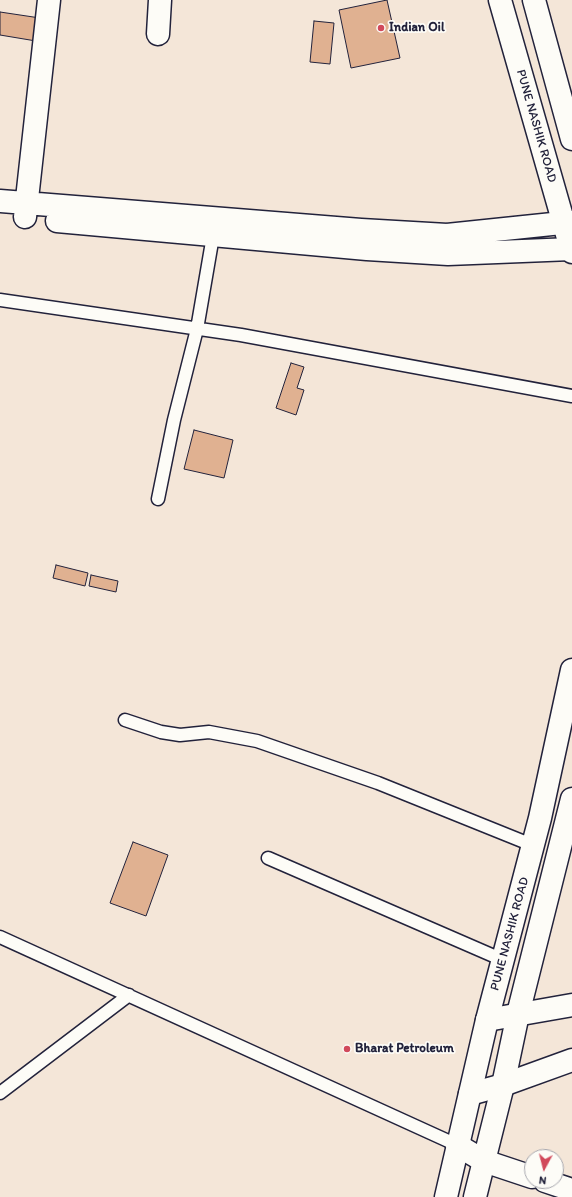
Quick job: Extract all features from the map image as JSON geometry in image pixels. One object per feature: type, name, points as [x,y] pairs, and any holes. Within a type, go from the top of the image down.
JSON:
[{"type":"main road","points":[[25,210],[49,0]]},
{"type":"main road","points":[[158,34],[160,0]]},
{"type":"main road","name":"PUNE NASHIK ROAD","points":[[500,0],[568,222],[572,250]]},
{"type":"main road","points":[[534,0],[572,139]]},
{"type":"main road","points":[[0,201],[25,210],[213,236],[367,249],[448,254],[572,250]]},
{"type":"main road","points":[[0,216],[25,210],[447,235],[568,222]]},
{"type":"main road","name":"PUNE NASHIK ROAD","points":[[446,1197],[487,1020],[532,845],[572,670]]},
{"type":"main road","name":"PUNE NASHIK ROAD","points":[[475,1197],[503,1085],[518,1014],[572,799]]},
{"type":"main road","points":[[487,1020],[572,1004]]},
{"type":"main road","points":[[470,1094],[503,1085],[572,1060]]},
{"type":"main road","points":[[457,1145],[484,1161],[524,1174]]},
{"type":"lane","points":[[158,499],[174,420],[197,329],[213,236]]},
{"type":"lane","points":[[0,300],[197,329],[572,396]]},
{"type":"lane","points":[[125,720],[161,732],[180,735],[209,732],[257,741],[378,783],[532,845]]},
{"type":"lane","points":[[268,858],[503,960]]},
{"type":"lane","points":[[0,937],[457,1145]]},
{"type":"lane","points":[[0,1093],[129,995]]},
{"type":"building","points":[[387,0],[400,58],[351,68],[339,10]]},
{"type":"building","points":[[0,12],[40,18],[36,41],[0,35]]},
{"type":"building","points":[[314,21],[334,23],[330,64],[310,62]]},
{"type":"building","points":[[291,363],[304,367],[297,388],[304,390],[296,415],[276,408]]},
{"type":"building","points":[[194,430],[233,440],[224,478],[184,469]]},
{"type":"building","points":[[56,565],[88,573],[85,586],[53,578]]},
{"type":"building","points":[[91,575],[118,581],[116,592],[89,586]]},
{"type":"building","points":[[133,842],[168,855],[146,916],[110,903]]},
{"type":"place","name":"Indian Oil","points":[[381,28]]},
{"type":"place","name":"Bharat Petroleum","points":[[347,1049]]}]
